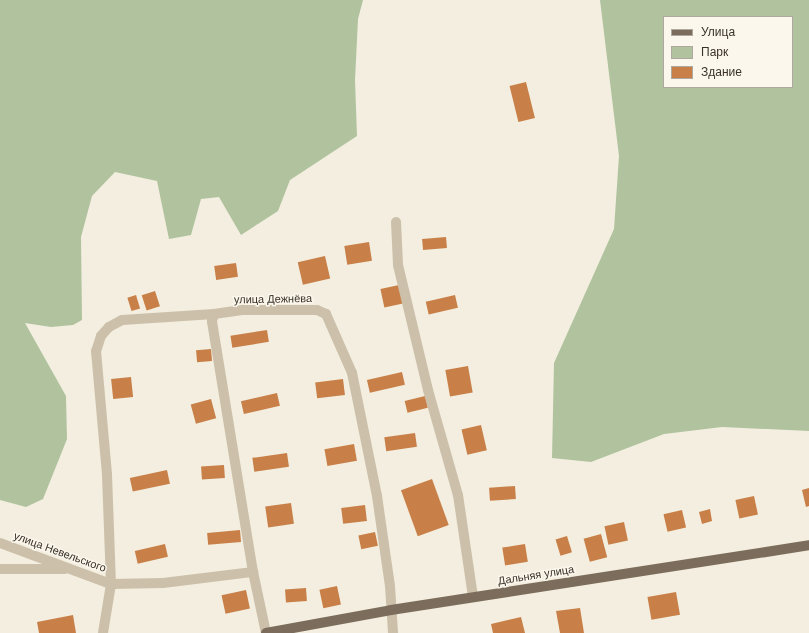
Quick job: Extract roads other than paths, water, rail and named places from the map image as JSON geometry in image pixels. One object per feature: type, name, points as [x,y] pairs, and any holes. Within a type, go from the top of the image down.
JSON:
[{"type":"main road","name":"Дальняя улица","points":[[266,633],[392,610],[809,545]]},
{"type":"street","points":[[396,222],[398,265],[428,390],[458,495],[473,597]]},
{"type":"street","name":"улица Дежнёва","points":[[102,633],[111,584],[107,475],[96,351],[101,336],[109,327],[122,320],[214,314],[244,310],[317,310],[326,314],[352,373],[377,496],[392,610],[393,633]]},
{"type":"street","points":[[214,314],[212,321],[253,572],[266,633]]},
{"type":"street","name":"улица Невельского","points":[[0,543],[111,584]]},
{"type":"street","points":[[0,569],[73,569]]},
{"type":"street","points":[[111,584],[163,583],[253,572]]}]
